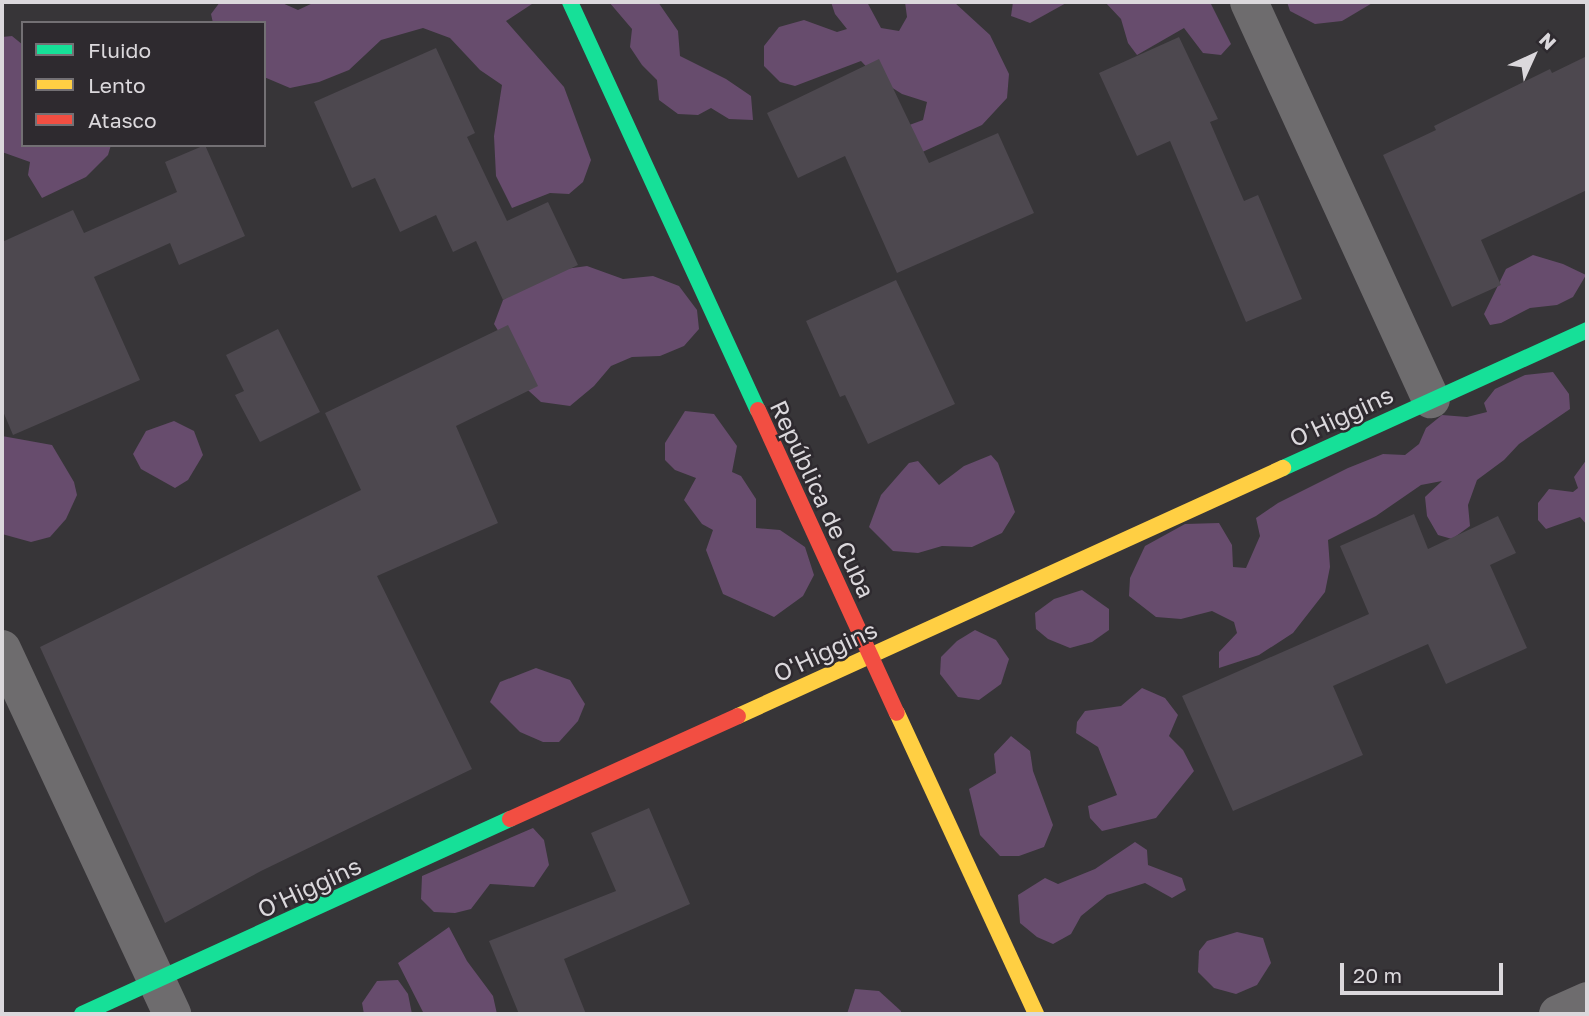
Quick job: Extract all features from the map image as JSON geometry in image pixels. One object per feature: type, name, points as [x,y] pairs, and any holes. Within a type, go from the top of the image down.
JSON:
[{"type":"street","name":"República de Cuba","points":[[570,2],[1037,1014]]},
{"type":"street","points":[[1250,2],[1431,399]]},
{"type":"street","name":"O'Higgins","points":[[82,1014],[163,998],[870,656],[1587,330]]},
{"type":"street","points":[[2,649],[163,998]]},
{"type":"street","points":[[1558,1014],[1587,1001]]},
{"type":"shaded area","points":[[220,2],[280,2],[298,10],[315,2],[535,2],[506,21],[564,87],[591,160],[583,182],[569,194],[550,193],[512,208],[496,176],[494,136],[502,85],[480,70],[450,38],[423,28],[381,40],[349,70],[319,82],[290,88],[266,78],[266,21],[213,21],[211,14]]},
{"type":"shaded area","points":[[609,2],[658,2],[678,31],[680,56],[726,79],[751,96],[753,120],[729,119],[711,108],[698,115],[678,114],[659,100],[657,80],[642,65],[630,47],[632,29]]},
{"type":"shaded area","points":[[831,2],[867,2],[881,28],[899,31],[907,17],[905,2],[954,2],[990,35],[1009,74],[1007,98],[982,125],[898,163],[871,139],[923,120],[927,102],[902,94],[877,78],[861,61],[795,86],[780,82],[764,66],[764,46],[779,27],[804,20],[837,32],[847,29],[835,14]]},
{"type":"shaded area","points":[[1013,2],[1068,2],[1030,23],[1011,16]]},
{"type":"shaded area","points":[[1105,2],[1210,2],[1231,44],[1221,55],[1203,53],[1184,28],[1137,55],[1128,43],[1121,19]]},
{"type":"shaded area","points":[[1287,2],[1374,2],[1342,21],[1315,24],[1290,11]]},
{"type":"shaded area","points":[[12,36],[21,43],[21,147],[110,147],[108,155],[86,177],[42,198],[28,175],[30,162],[2,152],[2,37]]},
{"type":"shaded area","points":[[1533,255],[1563,264],[1586,275],[1573,297],[1557,305],[1530,308],[1501,323],[1490,325],[1484,314],[1506,269]]},
{"type":"shaded area","points":[[587,266],[623,279],[653,276],[679,286],[697,310],[699,329],[684,346],[660,356],[632,357],[611,366],[594,386],[570,406],[541,402],[518,381],[511,352],[494,324],[503,300],[544,272]]},
{"type":"shaded area","points":[[1553,372],[1569,394],[1570,409],[1519,444],[1504,460],[1477,480],[1468,505],[1470,526],[1452,539],[1438,535],[1427,516],[1425,497],[1442,481],[1421,485],[1376,516],[1328,540],[1330,567],[1325,592],[1293,633],[1259,655],[1219,668],[1219,652],[1237,633],[1234,622],[1212,611],[1181,619],[1156,617],[1129,596],[1130,578],[1145,546],[1185,524],[1219,523],[1232,545],[1233,567],[1246,568],[1260,536],[1256,518],[1278,503],[1348,468],[1383,454],[1405,455],[1419,444],[1426,428],[1442,415],[1467,417],[1487,412],[1484,403],[1495,389],[1525,375]]},
{"type":"shaded area","points":[[685,411],[714,414],[737,446],[732,472],[741,476],[756,499],[756,528],[780,530],[805,547],[814,575],[803,596],[774,617],[723,594],[706,550],[713,530],[702,524],[684,500],[696,478],[675,470],[665,460],[665,443]]},
{"type":"shaded area","points":[[174,421],[194,431],[203,455],[188,480],[175,488],[141,469],[133,454],[146,431]]},
{"type":"shaded area","points":[[2,436],[52,445],[74,482],[77,495],[66,519],[50,537],[31,542],[2,534]]},
{"type":"shaded area","points":[[991,455],[998,463],[1015,512],[1002,533],[972,547],[942,546],[918,553],[893,551],[869,527],[881,495],[909,463],[918,461],[939,485],[964,466]]},
{"type":"shaded area","points":[[1587,459],[1587,525],[1580,517],[1546,529],[1538,520],[1538,503],[1549,489],[1573,492],[1578,488],[1574,477]]},
{"type":"shaded area","points":[[1082,590],[1109,609],[1109,630],[1092,642],[1070,648],[1048,639],[1036,629],[1035,613],[1054,599]]},
{"type":"shaded area","points":[[975,630],[996,640],[1009,659],[1001,684],[979,700],[958,697],[940,674],[941,657],[957,641]]},
{"type":"shaded area","points":[[536,668],[570,680],[585,704],[578,721],[559,742],[543,742],[520,732],[490,702],[500,682]]},
{"type":"shaded area","points":[[1142,688],[1165,698],[1178,715],[1169,736],[1183,750],[1194,771],[1156,818],[1102,831],[1090,818],[1088,806],[1117,795],[1098,747],[1076,733],[1077,722],[1085,711],[1121,706]]},
{"type":"shaded area","points":[[1011,736],[1030,751],[1033,771],[1053,825],[1044,847],[1019,856],[1000,856],[980,835],[969,789],[996,773],[994,754]]},
{"type":"shaded area","points":[[533,828],[544,840],[549,865],[534,887],[490,884],[471,909],[455,913],[434,912],[421,899],[422,876]]},
{"type":"shaded area","points":[[1135,842],[1147,850],[1148,865],[1182,878],[1186,890],[1172,898],[1145,883],[1107,895],[1081,916],[1071,934],[1053,944],[1037,937],[1020,923],[1018,895],[1045,878],[1058,884],[1095,869]]},
{"type":"shaded area","points":[[449,927],[467,961],[493,996],[497,1014],[424,1014],[398,963]]},
{"type":"shaded area","points":[[1237,932],[1263,938],[1271,963],[1257,985],[1236,994],[1214,988],[1198,972],[1199,951],[1207,941]]},
{"type":"shaded area","points":[[398,980],[408,994],[412,1014],[364,1014],[362,1003],[377,981]]},
{"type":"shaded area","points":[[855,989],[879,991],[901,1014],[847,1014]]},
{"type":"building","points":[[1179,37],[1218,119],[1210,122],[1244,201],[1258,195],[1302,299],[1246,322],[1170,141],[1137,156],[1099,73]]},
{"type":"building","points":[[436,48],[475,133],[467,137],[507,221],[548,202],[578,265],[503,300],[476,241],[453,252],[436,215],[400,232],[375,178],[352,188],[314,102]]},
{"type":"building","points":[[1587,56],[1587,190],[1481,240],[1501,285],[1452,307],[1383,155],[1436,130],[1434,126],[1550,69],[1552,73]]},
{"type":"building","points":[[879,59],[929,163],[998,133],[1034,213],[897,273],[845,156],[798,178],[767,113]]},
{"type":"building","points":[[206,147],[245,236],[179,265],[170,243],[94,277],[140,380],[13,435],[2,409],[2,242],[73,210],[84,233],[177,192],[165,162]]},
{"type":"building","points":[[896,280],[955,404],[868,444],[845,395],[840,397],[806,321]]},
{"type":"building","points":[[508,325],[538,386],[456,426],[498,523],[377,576],[472,769],[261,871],[165,923],[40,647],[361,490],[325,413]]},
{"type":"building","points":[[278,329],[320,412],[260,442],[235,395],[244,391],[226,355]]},
{"type":"building","points":[[1414,514],[1428,549],[1498,516],[1516,553],[1490,565],[1527,648],[1446,684],[1428,644],[1333,686],[1363,755],[1233,811],[1182,696],[1369,614],[1340,546]]},
{"type":"building","points":[[649,808],[690,904],[564,959],[586,1014],[519,1014],[489,941],[616,891],[591,833]]},
{"type":"traffic: fast","points":[[570,2],[758,410]]},
{"type":"traffic: fast","points":[[1283,468],[1587,330]]},
{"type":"traffic: fast","points":[[82,1014],[510,819]]},
{"type":"traffic: slow","points":[[738,716],[1283,468]]},
{"type":"traffic: slow","points":[[897,713],[1036,1014]]},
{"type":"traffic: jam","points":[[758,410],[897,713]]},
{"type":"traffic: jam","points":[[510,819],[738,716]]}]
